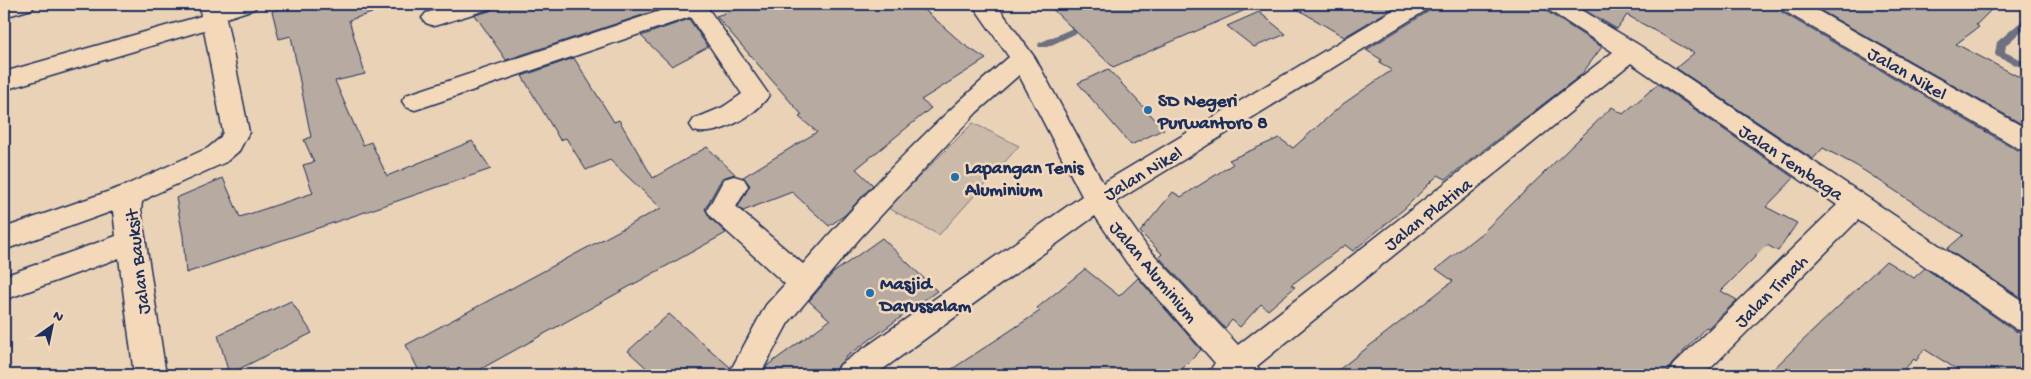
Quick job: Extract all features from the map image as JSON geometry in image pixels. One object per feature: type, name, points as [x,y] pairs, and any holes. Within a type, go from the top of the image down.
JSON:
[{"type":"street","points":[[4,10],[24,4]]},
{"type":"street","points":[[4,81],[212,13],[246,4]]},
{"type":"street","points":[[434,18],[481,4]]},
{"type":"street","name":"Jalan Aluminium","points":[[984,4],[1023,58],[1098,199],[1137,255],[1235,372]]},
{"type":"street","name":"Jalan Nikel","points":[[852,375],[1098,199],[1420,4]]},
{"type":"street","name":"Jalan Tembaga","points":[[1555,4],[1630,50],[2027,320]]},
{"type":"street","name":"Jalan Nikel","points":[[1789,4],[2027,141]]},
{"type":"street","points":[[415,101],[696,5],[756,95],[742,109],[703,125]]},
{"type":"street","name":"Jalan Bauksit","points":[[150,375],[127,210],[129,199],[134,193],[217,155],[230,144],[236,132],[212,13]]},
{"type":"street","name":"Jalan Platina","points":[[1235,372],[1630,50]]},
{"type":"street","points":[[744,375],[777,314],[850,230],[968,106],[1023,58]]},
{"type":"street","points":[[734,186],[720,210],[804,283]]},
{"type":"street","points":[[4,239],[134,193]]},
{"type":"street","name":"Jalan Timah","points":[[1684,375],[1856,204]]},
{"type":"street","points":[[4,288],[131,242]]},
{"type":"shaded area","name":"Lapangan Tenis Aluminium","points":[[973,123],[1019,146],[939,235],[888,208]]},
{"type":"building","points":[[284,4],[370,4],[372,13],[349,20],[365,74],[335,81],[363,145],[371,142],[387,176],[472,141],[491,169],[186,273],[183,236],[176,198],[223,178],[240,217],[313,193],[303,165],[314,162],[304,140],[311,137],[291,36],[279,39],[272,11],[285,7]]},
{"type":"building","points":[[495,4],[676,4],[506,60],[475,15],[490,11]]},
{"type":"building","points":[[753,4],[849,4],[856,10],[871,4],[918,4],[963,44],[986,59],[921,100],[931,108],[856,169],[873,185],[845,215],[829,226],[792,192],[743,211],[738,207],[750,185],[743,177],[817,132],[799,117],[802,115],[716,16]]},
{"type":"building","points":[[1047,4],[1259,4],[1113,67]]},
{"type":"building","points":[[1289,4],[1400,4],[1344,37]]},
{"type":"building","points":[[1434,4],[1541,4],[1546,11],[1602,47],[1581,75],[1446,179],[1438,175],[1404,209],[1353,251],[1345,245],[1291,285],[1295,287],[1268,310],[1261,304],[1240,327],[1232,320],[1225,328],[1159,257],[1162,254],[1140,232],[1173,192],[1181,197],[1233,164],[1229,160],[1279,138],[1293,148],[1343,104],[1392,70],[1379,62],[1382,60],[1366,50],[1429,11]]},
{"type":"building","points":[[1574,4],[1775,4],[1780,11],[2017,150],[2027,152],[2027,302],[1947,249],[1963,235],[1857,166],[1823,148],[1813,159],[1676,68],[1694,53],[1627,15],[1617,29]]},
{"type":"building","points":[[1809,4],[1997,4],[1976,25],[1979,27],[1956,44],[2027,81],[2027,127]]},
{"type":"building","points":[[1259,12],[1286,34],[1254,47],[1227,26]]},
{"type":"building","points":[[689,19],[708,47],[672,66],[641,36]]},
{"type":"building","points":[[574,58],[614,122],[619,120],[653,178],[707,147],[735,174],[722,178],[705,209],[710,218],[726,233],[470,375],[421,375],[406,345],[661,208],[610,160],[586,170],[566,138],[560,140],[522,76]]},
{"type":"building","points":[[1108,69],[1164,129],[1131,145],[1078,83]]},
{"type":"building","points":[[1658,84],[1794,178],[1766,207],[1797,223],[1778,251],[1767,245],[1721,291],[1737,300],[1708,328],[1706,327],[1672,364],[1665,375],[1332,375],[1453,281],[1436,269],[1483,232],[1612,107],[1623,114]]},
{"type":"building","name":"Masjid Darussalam","points":[[882,238],[937,291],[846,357],[830,375],[762,375],[768,365],[830,320],[809,301],[833,273]]},
{"type":"building","points":[[1886,261],[1914,278],[1925,268],[2015,331],[2027,334],[2027,375],[1966,375],[1924,349],[1916,361],[1914,359],[1899,375],[1767,375]]},
{"type":"building","points":[[1085,269],[1119,296],[1138,278],[1201,350],[1176,375],[943,375],[1040,311],[1037,308]]},
{"type":"building","points":[[291,301],[312,333],[229,374],[218,335]]},
{"type":"building","points":[[669,314],[730,367],[726,375],[654,375],[628,351]]},
{"type":"waterway","points":[[2027,21],[2001,44],[2000,54],[2027,67]]},
{"type":"waterway","points":[[1043,45],[1089,24]]},
{"type":"place","name":"SD Negeri Purwantoro 8","points":[[1148,110]]},
{"type":"place","name":"Lapangan Tenis Aluminium","points":[[955,177]]},
{"type":"place","name":"Masjid Darussalam","points":[[870,293]]}]
